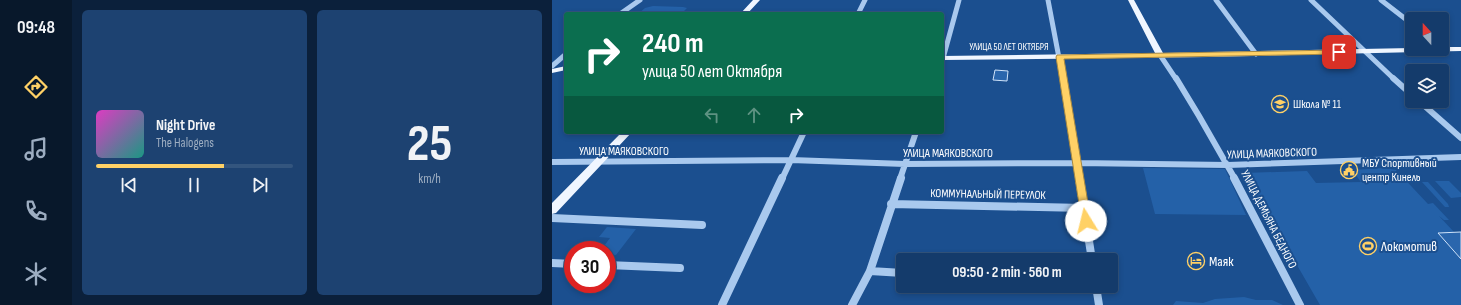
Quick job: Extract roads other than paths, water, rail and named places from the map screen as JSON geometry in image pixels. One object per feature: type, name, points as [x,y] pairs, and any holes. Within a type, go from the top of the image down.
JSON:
[{"type":"main road","points":[[746,12],[757,0]]},
{"type":"main road","name":"УЛИЦА ДЕМЬЯНА БЕДНОГО","points":[[1131,0],[1160,55]]},
{"type":"main road","name":"УЛИЦА 50 ЛЕТ ОКТЯБРЯ","points":[[1449,48],[1461,49]]},
{"type":"main road","name":"УЛИЦА 50 ЛЕТ ОКТЯБРЯ","points":[[944,59],[1364,52],[1405,50]]},
{"type":"main road","points":[[552,71],[564,68]]},
{"type":"main road","points":[[552,210],[625,134]]},
{"type":"street","points":[[623,12],[640,0]]},
{"type":"street","points":[[859,12],[865,0]]},
{"type":"street","points":[[944,52],[959,0]]},
{"type":"street","points":[[1048,0],[1060,57],[1091,253]]},
{"type":"street","points":[[1216,0],[1256,54]]},
{"type":"street","points":[[1311,0],[1364,52],[1405,89]]},
{"type":"street","points":[[1381,0],[1405,19]]},
{"type":"street","name":"УЛИЦА ДЕМЬЯНА БЕДНОГО","points":[[1160,55],[1174,75],[1228,165],[1300,305]]},
{"type":"street","points":[[552,66],[564,56]]},
{"type":"street","points":[[1427,108],[1461,138]]},
{"type":"street","points":[[722,305],[803,134]]},
{"type":"street","points":[[852,305],[870,271],[915,134]]},
{"type":"street","name":"УЛИЦА МАЯКОВСКОГО","points":[[552,162],[791,160],[905,164],[1077,163],[1228,165],[1461,157]]},
{"type":"street","name":"КОММУНАЛЬНЫЙ ПЕРЕУЛОК","points":[[891,204],[1084,208]]},
{"type":"street","points":[[552,218],[702,225]]},
{"type":"street","points":[[552,263],[564,264]]},
{"type":"street","points":[[616,265],[680,268]]},
{"type":"street","points":[[870,271],[896,273]]},
{"type":"street","points":[[1097,293],[1099,305]]},
{"type":"place","name":"Школа № 11","points":[[1280,104]]},
{"type":"place","name":"МБУ Спортивный центр Кинель","points":[[1349,170]]},
{"type":"place","name":"Локомотив","points":[[1368,246]]},
{"type":"place","name":"Маяк","points":[[1196,261]]}]
